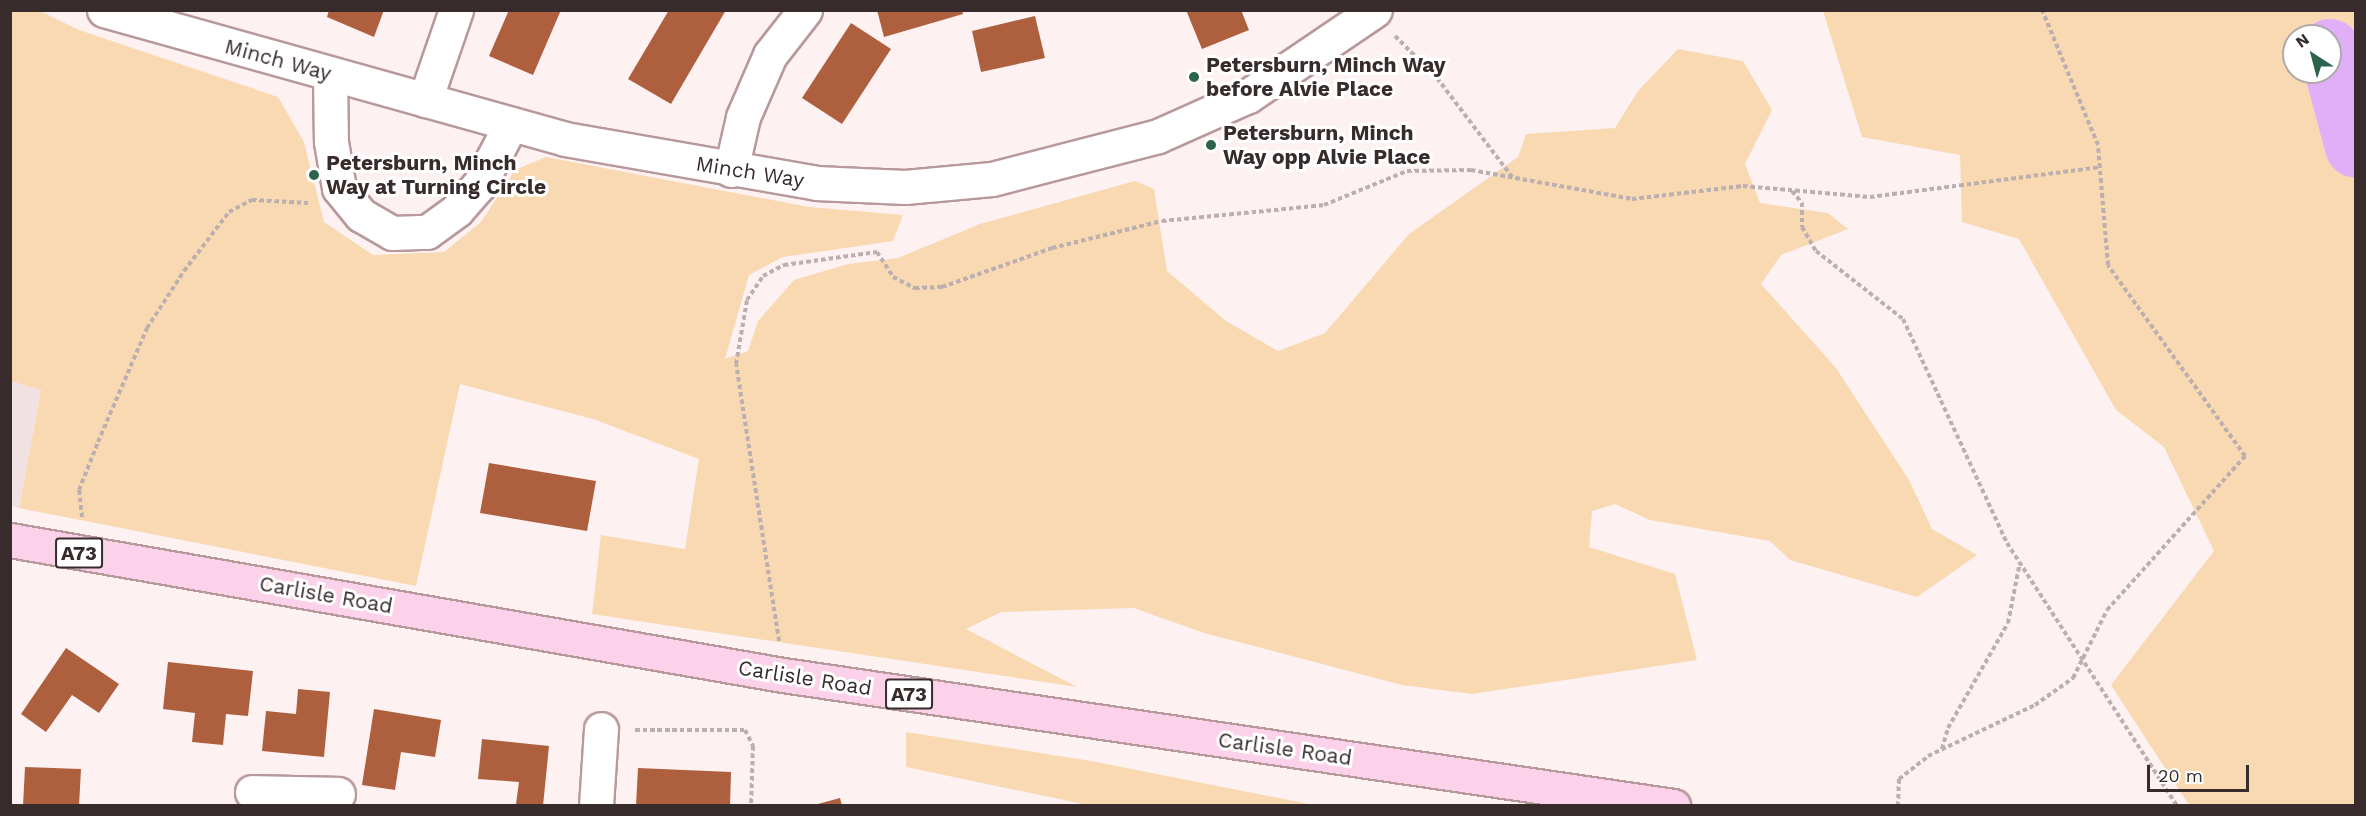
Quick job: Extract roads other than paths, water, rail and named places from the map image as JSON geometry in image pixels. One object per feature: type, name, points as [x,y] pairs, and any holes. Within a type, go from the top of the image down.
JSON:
[{"type":"main road","name":"Carlisle Road","points":[[10,540],[783,675],[1673,806]]},
{"type":"street","points":[[425,100],[456,10]]},
{"type":"street","points":[[731,170],[743,117],[770,55],[805,10]]},
{"type":"street","name":"Minch Way","points":[[107,11],[511,124],[731,170],[816,183],[905,187],[992,179],[1098,156],[1248,96],[1357,15]]},
{"type":"street","points":[[330,74],[335,165],[339,188],[354,207],[392,233],[427,232],[479,185],[511,124]]},
{"type":"street","points":[[596,806],[601,729]]},
{"type":"street","points":[[252,792],[301,799],[338,794]]},
{"type":"waterway","points":[[2339,84],[2356,147]]},
{"type":"place","name":"Petersburn, Minch Way before Alvie Place","points":[[1194,77]]},
{"type":"place","name":"Petersburn, Minch Way opp Alvie Place","points":[[1211,145]]},
{"type":"place","name":"Petersburn, Minch Way at Turning Circle","points":[[314,175]]}]
